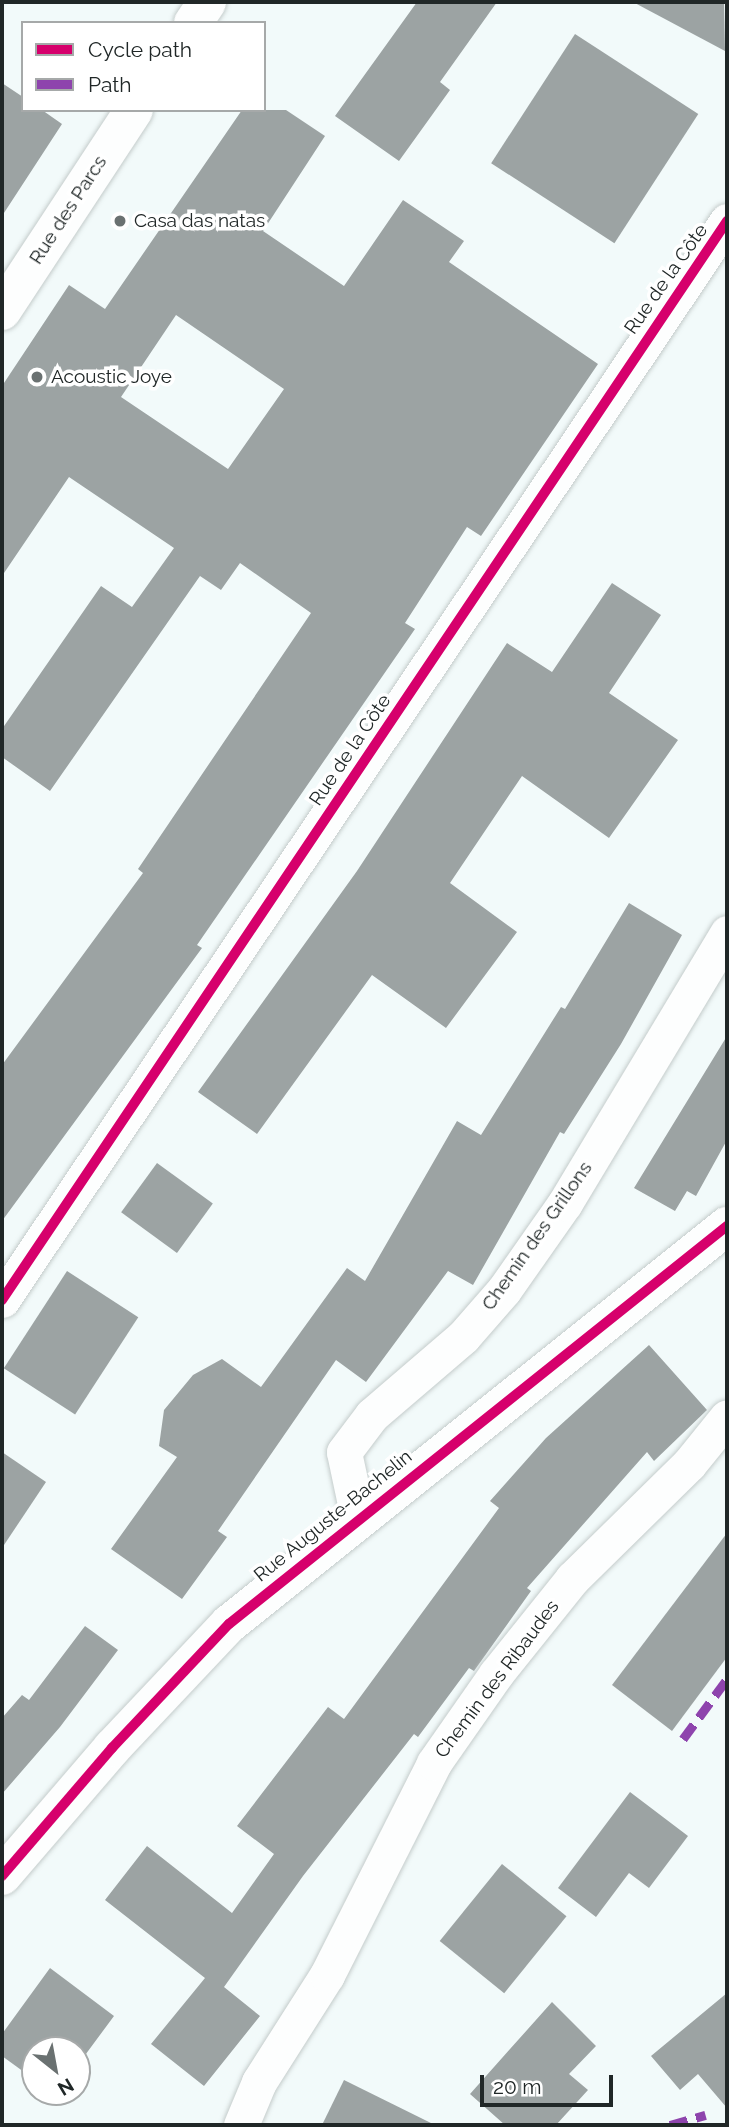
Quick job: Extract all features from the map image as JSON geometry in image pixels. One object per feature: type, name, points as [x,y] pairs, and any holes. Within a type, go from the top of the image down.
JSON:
[{"type":"street","points":[[194,21],[207,2]]},
{"type":"street","name":"Rue des Parcs","points":[[2,311],[133,112]]},
{"type":"street","name":"Rue de la Côte","points":[[2,1300],[727,220]]},
{"type":"street","name":"Chemin des Grillons","points":[[358,1518],[344,1452],[372,1415],[463,1337],[504,1290],[565,1203],[727,933]]},
{"type":"street","name":"Rue Auguste-Bachelin","points":[[2,1876],[112,1748],[229,1624],[358,1518],[727,1226]]},
{"type":"street","name":"Chemin des Ribaudes","points":[[241,2125],[259,2082],[327,1975],[434,1763],[496,1674],[572,1579],[689,1464],[727,1418]]},
{"type":"building","points":[[417,2],[497,2],[440,82],[450,90],[399,161],[335,116]]},
{"type":"building","points":[[633,2],[724,2],[725,51]]},
{"type":"building","points":[[575,34],[698,114],[614,243],[491,163]]},
{"type":"building","points":[[2,83],[21,96],[21,112],[45,112],[62,124],[2,216]]},
{"type":"building","points":[[286,110],[325,136],[263,231],[344,286],[403,200],[464,241],[449,262],[598,364],[481,536],[467,527],[405,623],[415,629],[197,945],[202,948],[2,1221],[2,1065],[143,873],[138,869],[311,613],[240,563],[221,590],[200,576],[50,791],[2,757],[2,729],[101,586],[132,607],[174,548],[69,477],[2,576],[2,386],[69,285],[105,309],[241,112]],"holes":[[[176,315],[284,389],[228,469],[121,397]]]},
{"type":"building","points":[[612,583],[661,615],[609,693],[678,740],[609,838],[522,776],[450,883],[517,932],[446,1028],[372,975],[257,1134],[198,1092],[357,871],[507,643],[552,672]]},
{"type":"building","points":[[629,903],[682,935],[621,1044],[564,1134],[560,1132],[473,1285],[448,1271],[366,1382],[336,1360],[218,1531],[227,1537],[182,1599],[111,1549],[177,1457],[159,1446],[164,1410],[193,1375],[222,1359],[261,1387],[347,1268],[365,1281],[457,1121],[481,1135],[561,1007],[565,1009]]},
{"type":"building","points":[[727,1036],[727,1140],[696,1196],[687,1191],[675,1211],[634,1188]]},
{"type":"building","points":[[157,1163],[213,1204],[177,1253],[121,1212]]},
{"type":"building","points":[[67,1271],[138,1317],[75,1415],[4,1368]]},
{"type":"building","points":[[649,1345],[707,1410],[654,1461],[647,1452],[527,1588],[531,1591],[474,1671],[469,1668],[418,1737],[414,1734],[303,1876],[224,1987],[260,2016],[204,2086],[151,2044],[205,1978],[105,1900],[147,1846],[232,1913],[274,1854],[237,1826],[328,1707],[344,1719],[499,1508],[490,1501],[546,1438]]},
{"type":"building","points":[[2,1452],[46,1482],[2,1548]]},
{"type":"building","points":[[727,1533],[727,1657],[672,1731],[612,1685]]},
{"type":"building","points":[[85,1626],[118,1650],[60,1727],[2,1794],[2,1718],[22,1695],[29,1700]]},
{"type":"building","points":[[630,1792],[688,1836],[649,1888],[629,1873],[596,1917],[558,1888]]},
{"type":"building","points":[[502,1864],[567,1916],[504,1993],[440,1941]]},
{"type":"building","points":[[50,1968],[114,2016],[91,2047],[91,2036],[21,2036],[21,2070],[2,2056],[2,2034]]},
{"type":"building","points":[[727,1993],[727,2108],[698,2074],[680,2090],[651,2056]]},
{"type":"building","points":[[552,2002],[596,2046],[569,2074],[588,2090],[556,2125],[505,2125],[470,2094]]},
{"type":"building","points":[[344,2080],[435,2125],[322,2125]]},
{"type":"marked path","points":[[683,1739],[727,1679]]},
{"type":"marked path","points":[[670,2125],[706,2115]]},
{"type":"cycle path","points":[[2,1300],[727,221]]},
{"type":"cycle path","points":[[2,1876],[112,1748],[229,1624],[727,1226]]},
{"type":"place","name":"Casa das natas","points":[[120,221]]},
{"type":"place","name":"Acoustic Joye","points":[[37,377]]}]
